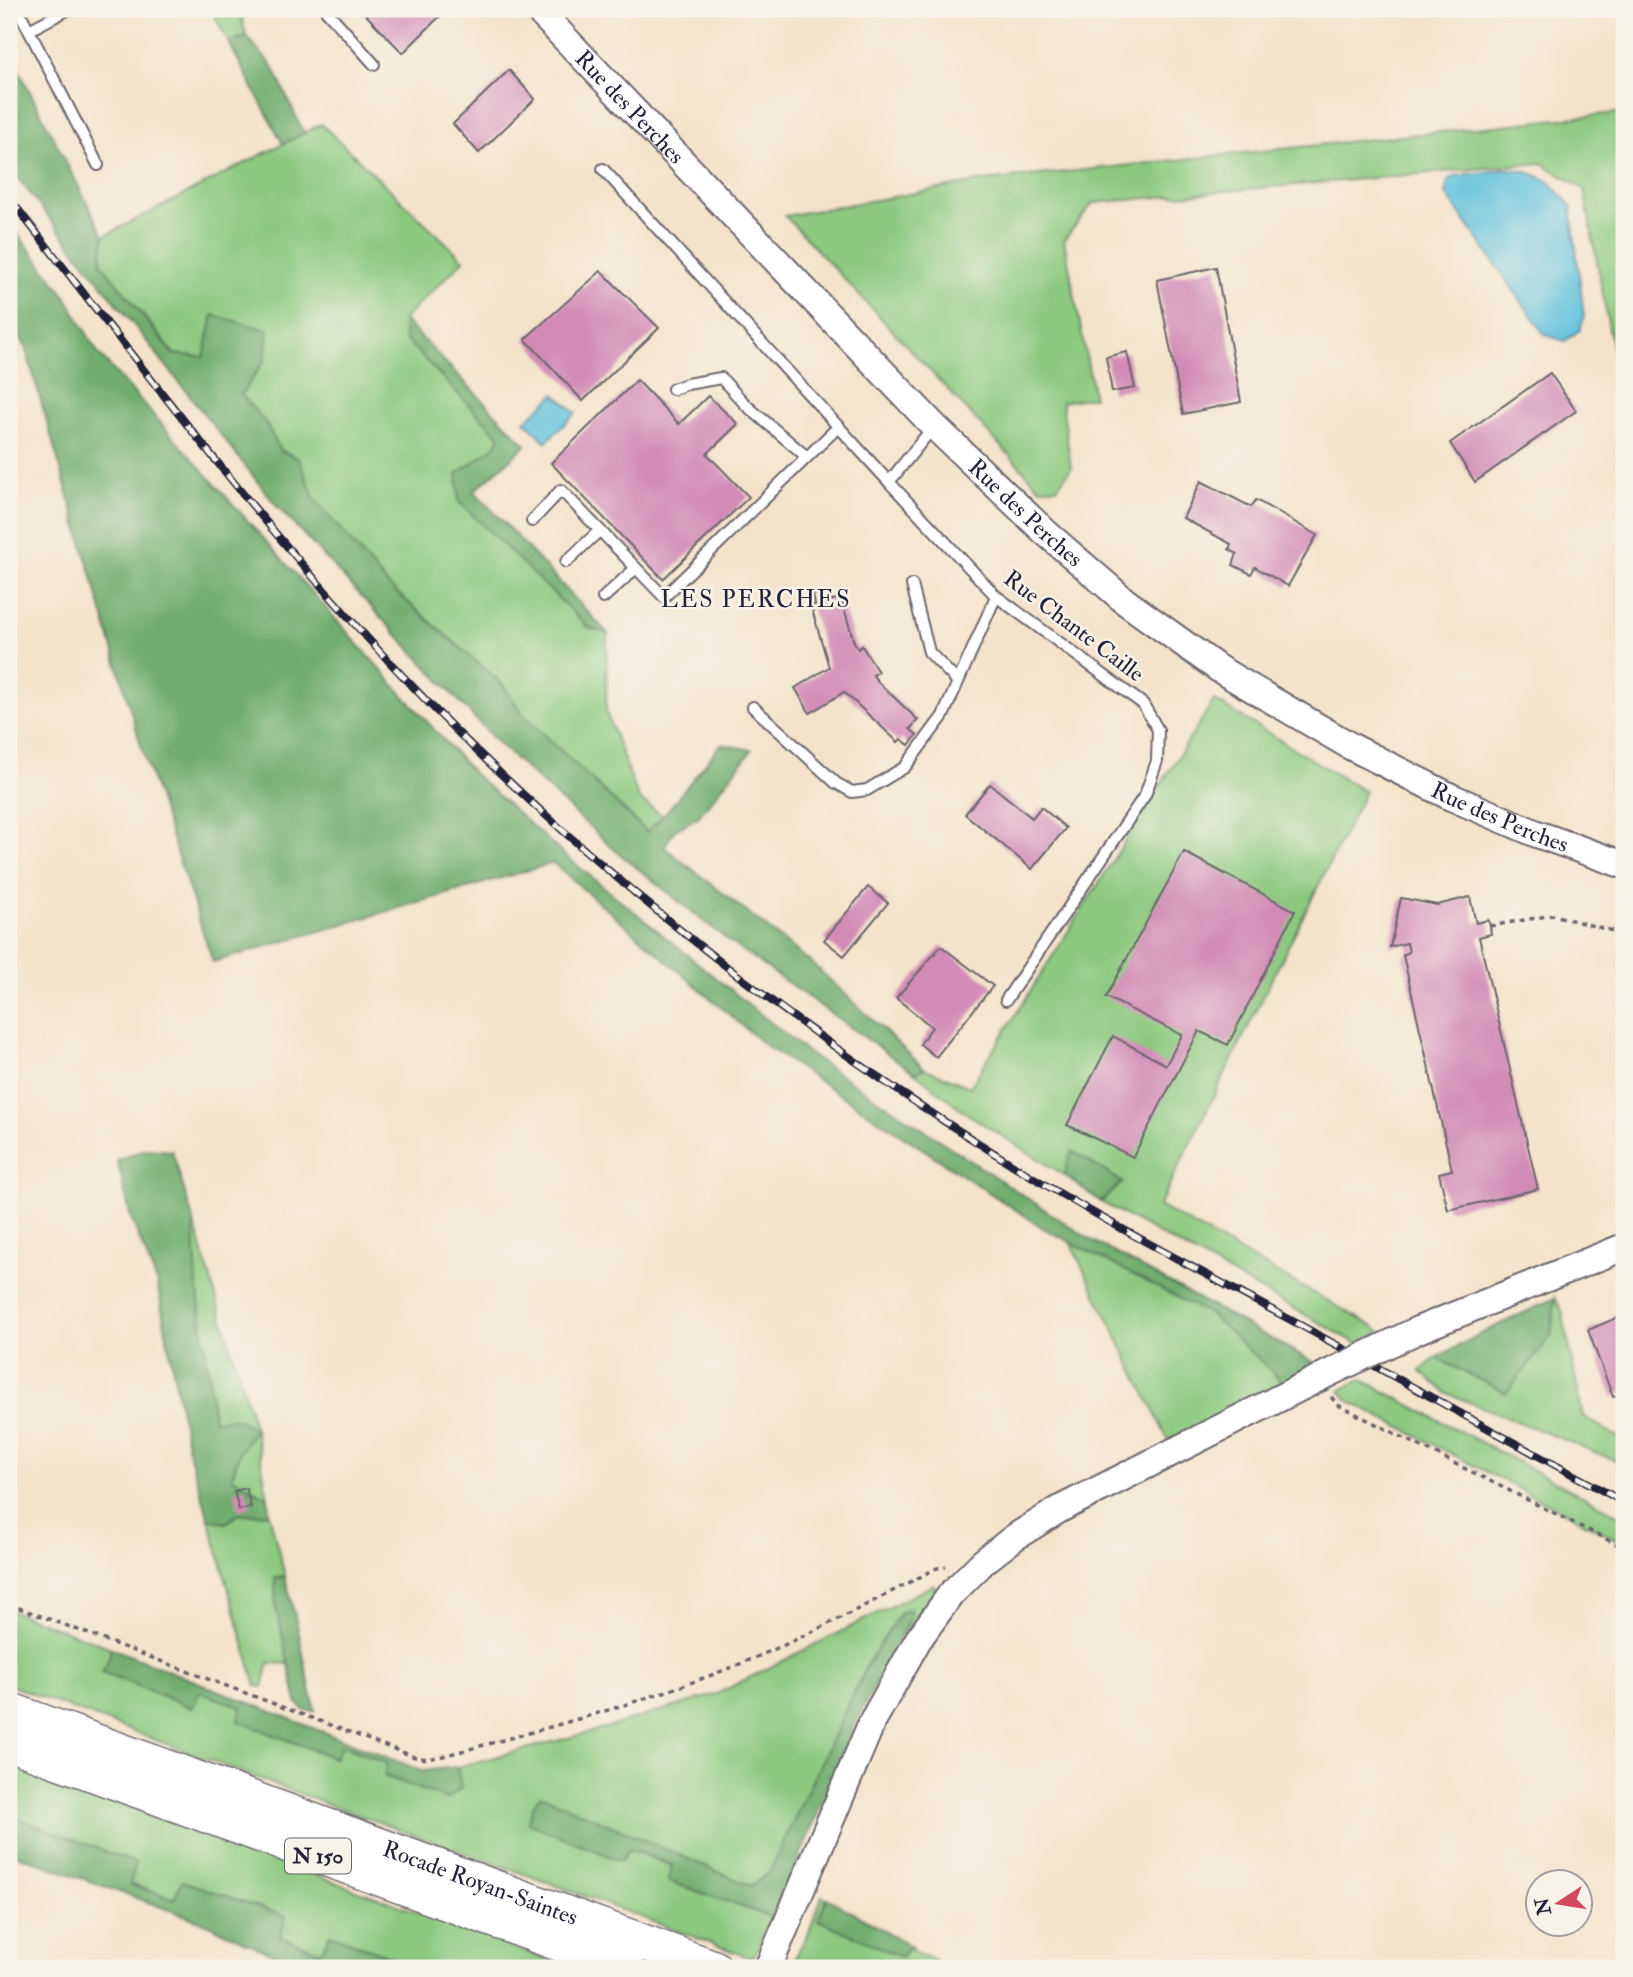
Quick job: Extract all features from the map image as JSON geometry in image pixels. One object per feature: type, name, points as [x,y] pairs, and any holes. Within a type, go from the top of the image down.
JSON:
[{"type":"highway","name":"Rocade Royan-Saintes","points":[[9,1710],[714,1968]]},
{"type":"highway","name":"Rocade Royan-Saintes","points":[[9,1743],[626,1968]]},
{"type":"street","name":"Rue des Perches","points":[[537,9],[934,426],[1045,532],[1126,602],[1219,668],[1352,747],[1451,797],[1537,834],[1624,865]]},
{"type":"street","points":[[768,1968],[872,1722],[918,1640],[951,1594],[983,1562],[1015,1537],[1059,1509],[1322,1376],[1418,1330],[1624,1247]]},
{"type":"lane","points":[[18,9],[98,165]]},
{"type":"lane","points":[[29,30],[69,9]]},
{"type":"lane","points":[[325,9],[374,64]]},
{"type":"lane","name":"Rue Chante Caille","points":[[603,169],[996,596],[1143,704],[1158,730],[1157,761],[1145,795],[1006,1000]]},
{"type":"lane","points":[[673,389],[721,378],[747,406],[807,457]]},
{"type":"lane","points":[[532,521],[561,490],[664,597],[838,426]]},
{"type":"lane","points":[[890,482],[934,426]]},
{"type":"lane","points":[[566,562],[600,530]]},
{"type":"lane","points":[[603,598],[636,568]]},
{"type":"lane","points":[[912,585],[929,652],[957,681]]},
{"type":"lane","points":[[753,706],[836,783],[852,792],[867,790],[905,767],[943,716],[996,596]]},
{"type":"path","points":[[1490,926],[1553,915],[1624,934]]},
{"type":"path","points":[[1322,1376],[1338,1405],[1624,1548]]},
{"type":"path","points":[[9,1604],[415,1757],[427,1759],[601,1712],[694,1681],[767,1653],[937,1569],[983,1562]]},
{"type":"green space","points":[[211,9],[240,9],[246,36],[229,43]]},
{"type":"green space","points":[[246,36],[273,67],[304,133],[283,144],[229,43]]},
{"type":"green space","points":[[9,51],[104,236],[101,263],[173,354],[204,357],[213,315],[268,330],[265,360],[241,395],[265,422],[280,450],[299,459],[315,500],[387,584],[502,684],[525,717],[647,832],[721,744],[752,750],[698,817],[674,831],[664,847],[813,964],[924,1068],[915,1073],[726,939],[616,851],[499,744],[276,505],[9,167]]},
{"type":"green space","points":[[1624,112],[1624,412],[1584,189],[1541,163],[1093,203],[1064,240],[1094,397],[1062,402],[1071,468],[1057,488],[1040,488],[785,216],[983,181]]},
{"type":"green space","points":[[321,124],[464,260],[403,320],[526,445],[474,491],[608,634],[606,712],[639,799],[663,816],[647,832],[525,717],[502,684],[387,584],[315,500],[299,459],[280,450],[265,422],[241,395],[265,360],[174,354],[101,263],[104,236]]},
{"type":"green space","points":[[9,223],[65,295],[98,353],[474,774],[562,853],[812,1056],[1091,1240],[1322,1367],[1286,1385],[1211,1315],[1043,1228],[766,1046],[553,863],[213,962],[142,749],[25,346],[9,316]]},
{"type":"green space","points":[[403,319],[526,445],[474,491],[608,634],[589,628],[459,502],[457,474],[494,447],[500,437],[405,339]]},
{"type":"green space","points":[[1214,700],[1365,792],[1159,1206],[1381,1331],[1358,1344],[1101,1202],[1122,1183],[1073,1152],[1064,1175],[969,1115],[915,1073],[924,1068],[970,1087]]},
{"type":"green space","points":[[146,1149],[172,1151],[193,1219],[197,1284],[214,1420],[238,1419],[255,1429],[239,1454],[232,1477],[268,1498],[269,1513],[237,1515],[226,1523],[209,1519],[187,1446],[157,1282],[131,1218],[117,1160]]},
{"type":"green space","points":[[1072,1151],[1122,1182],[1101,1202],[1064,1175]]},
{"type":"green space","points":[[193,1219],[255,1429],[268,1498],[232,1477],[239,1454],[238,1419],[214,1421],[197,1284]]},
{"type":"green space","points":[[1091,1240],[1322,1367],[1169,1442],[1070,1242]]},
{"type":"green space","points":[[1555,1298],[1562,1311],[1583,1416],[1624,1441],[1624,1464],[1446,1393],[1420,1371],[1436,1358],[1506,1393],[1551,1336]]},
{"type":"green space","points":[[1555,1298],[1551,1336],[1506,1393],[1436,1358],[1490,1329]]},
{"type":"green space","points":[[1361,1379],[1624,1518],[1624,1543],[1349,1401],[1340,1391]]},
{"type":"green space","points":[[269,1513],[285,1576],[275,1578],[276,1606],[289,1664],[269,1663],[263,1687],[256,1686],[209,1519],[226,1523],[237,1515]]},
{"type":"green space","points":[[285,1576],[315,1711],[305,1711],[297,1703],[276,1606],[275,1578]]},
{"type":"green space","points":[[933,1585],[936,1588],[934,1596],[899,1638],[911,1615],[900,1613],[867,1665],[769,1873],[751,1886],[540,1796],[622,1861],[629,1849],[672,1866],[668,1880],[771,1917],[753,1959],[9,1685],[9,1610],[111,1648],[103,1672],[192,1708],[199,1692],[243,1707],[238,1721],[334,1758],[342,1745],[388,1764],[385,1775],[461,1788],[457,1767],[602,1729],[717,1694]]},
{"type":"green space","points":[[909,1609],[911,1615],[852,1730],[791,1878],[771,1917],[668,1881],[672,1865],[629,1849],[621,1861],[528,1823],[533,1806],[540,1795],[751,1886],[769,1873],[867,1665],[900,1613]]},
{"type":"green space","points":[[111,1648],[422,1771],[457,1767],[461,1788],[447,1799],[384,1776],[387,1763],[342,1745],[335,1758],[238,1721],[242,1707],[199,1692],[193,1708],[102,1672]]},
{"type":"green space","points":[[9,1763],[570,1968],[420,1968],[330,1934],[321,1952],[279,1937],[286,1916],[182,1881],[174,1899],[130,1884],[135,1863],[9,1816]]},
{"type":"green space","points":[[9,1815],[136,1863],[130,1885],[174,1899],[182,1881],[286,1916],[280,1937],[321,1952],[330,1934],[420,1968],[304,1968],[200,1921],[9,1852]]},
{"type":"green space","points":[[822,1896],[827,1898],[819,1920],[901,1957],[911,1946],[913,1951],[953,1968],[790,1968],[811,1927]]},
{"type":"green space","points":[[827,1898],[911,1946],[901,1957],[818,1920]]},
{"type":"water","points":[[1506,169],[1526,171],[1549,181],[1571,206],[1584,317],[1580,330],[1565,341],[1545,335],[1446,194],[1448,181],[1455,176]]},
{"type":"water","points":[[555,394],[576,413],[546,442],[525,421]]},
{"type":"building","points":[[360,9],[447,9],[403,53]]},
{"type":"building","points":[[509,70],[535,99],[479,153],[453,124]]},
{"type":"building","points":[[1216,267],[1241,402],[1183,414],[1157,280]]},
{"type":"building","points":[[601,271],[659,328],[583,401],[525,339]]},
{"type":"building","points":[[1127,352],[1135,388],[1112,392],[1106,357]]},
{"type":"building","points":[[1550,373],[1576,411],[1475,482],[1450,443]]},
{"type":"building","points":[[637,380],[679,424],[708,396],[738,424],[707,454],[749,497],[663,579],[551,463]]},
{"type":"building","points":[[1201,481],[1251,507],[1256,500],[1317,535],[1288,586],[1255,567],[1251,574],[1233,565],[1237,554],[1229,549],[1231,544],[1183,518]]},
{"type":"building","points":[[827,592],[829,601],[841,598],[854,642],[858,649],[862,646],[878,672],[873,675],[918,720],[910,729],[917,735],[909,745],[901,739],[898,742],[844,692],[810,713],[795,688],[829,667],[811,606],[815,605],[813,595]]},
{"type":"building","points":[[990,784],[1032,818],[1041,807],[1066,828],[1032,869],[965,814]]},
{"type":"building","points":[[1184,852],[1295,911],[1228,1045],[1199,1031],[1133,1157],[1067,1125],[1113,1036],[1166,1065],[1182,1035],[1106,997]]},
{"type":"building","points":[[868,887],[888,903],[844,956],[824,940]]},
{"type":"building","points":[[1470,897],[1476,923],[1488,920],[1490,926],[1491,934],[1479,937],[1538,1189],[1448,1210],[1439,1173],[1452,1170],[1403,955],[1409,952],[1407,943],[1390,947],[1401,898],[1437,905]]},
{"type":"building","points":[[941,946],[993,986],[936,1057],[920,1044],[932,1027],[896,998]]},
{"type":"building","points":[[1621,1316],[1624,1326],[1624,1392],[1613,1397],[1588,1330]]},
{"type":"building","points":[[246,1488],[251,1507],[239,1510],[234,1491]]},
{"type":"railway","points":[[9,198],[177,413],[353,622],[479,753],[540,810],[666,919],[866,1069],[1077,1204],[1624,1502]]},
{"type":"district","name":"LES PERCHES","points":[[756,599]]}]
